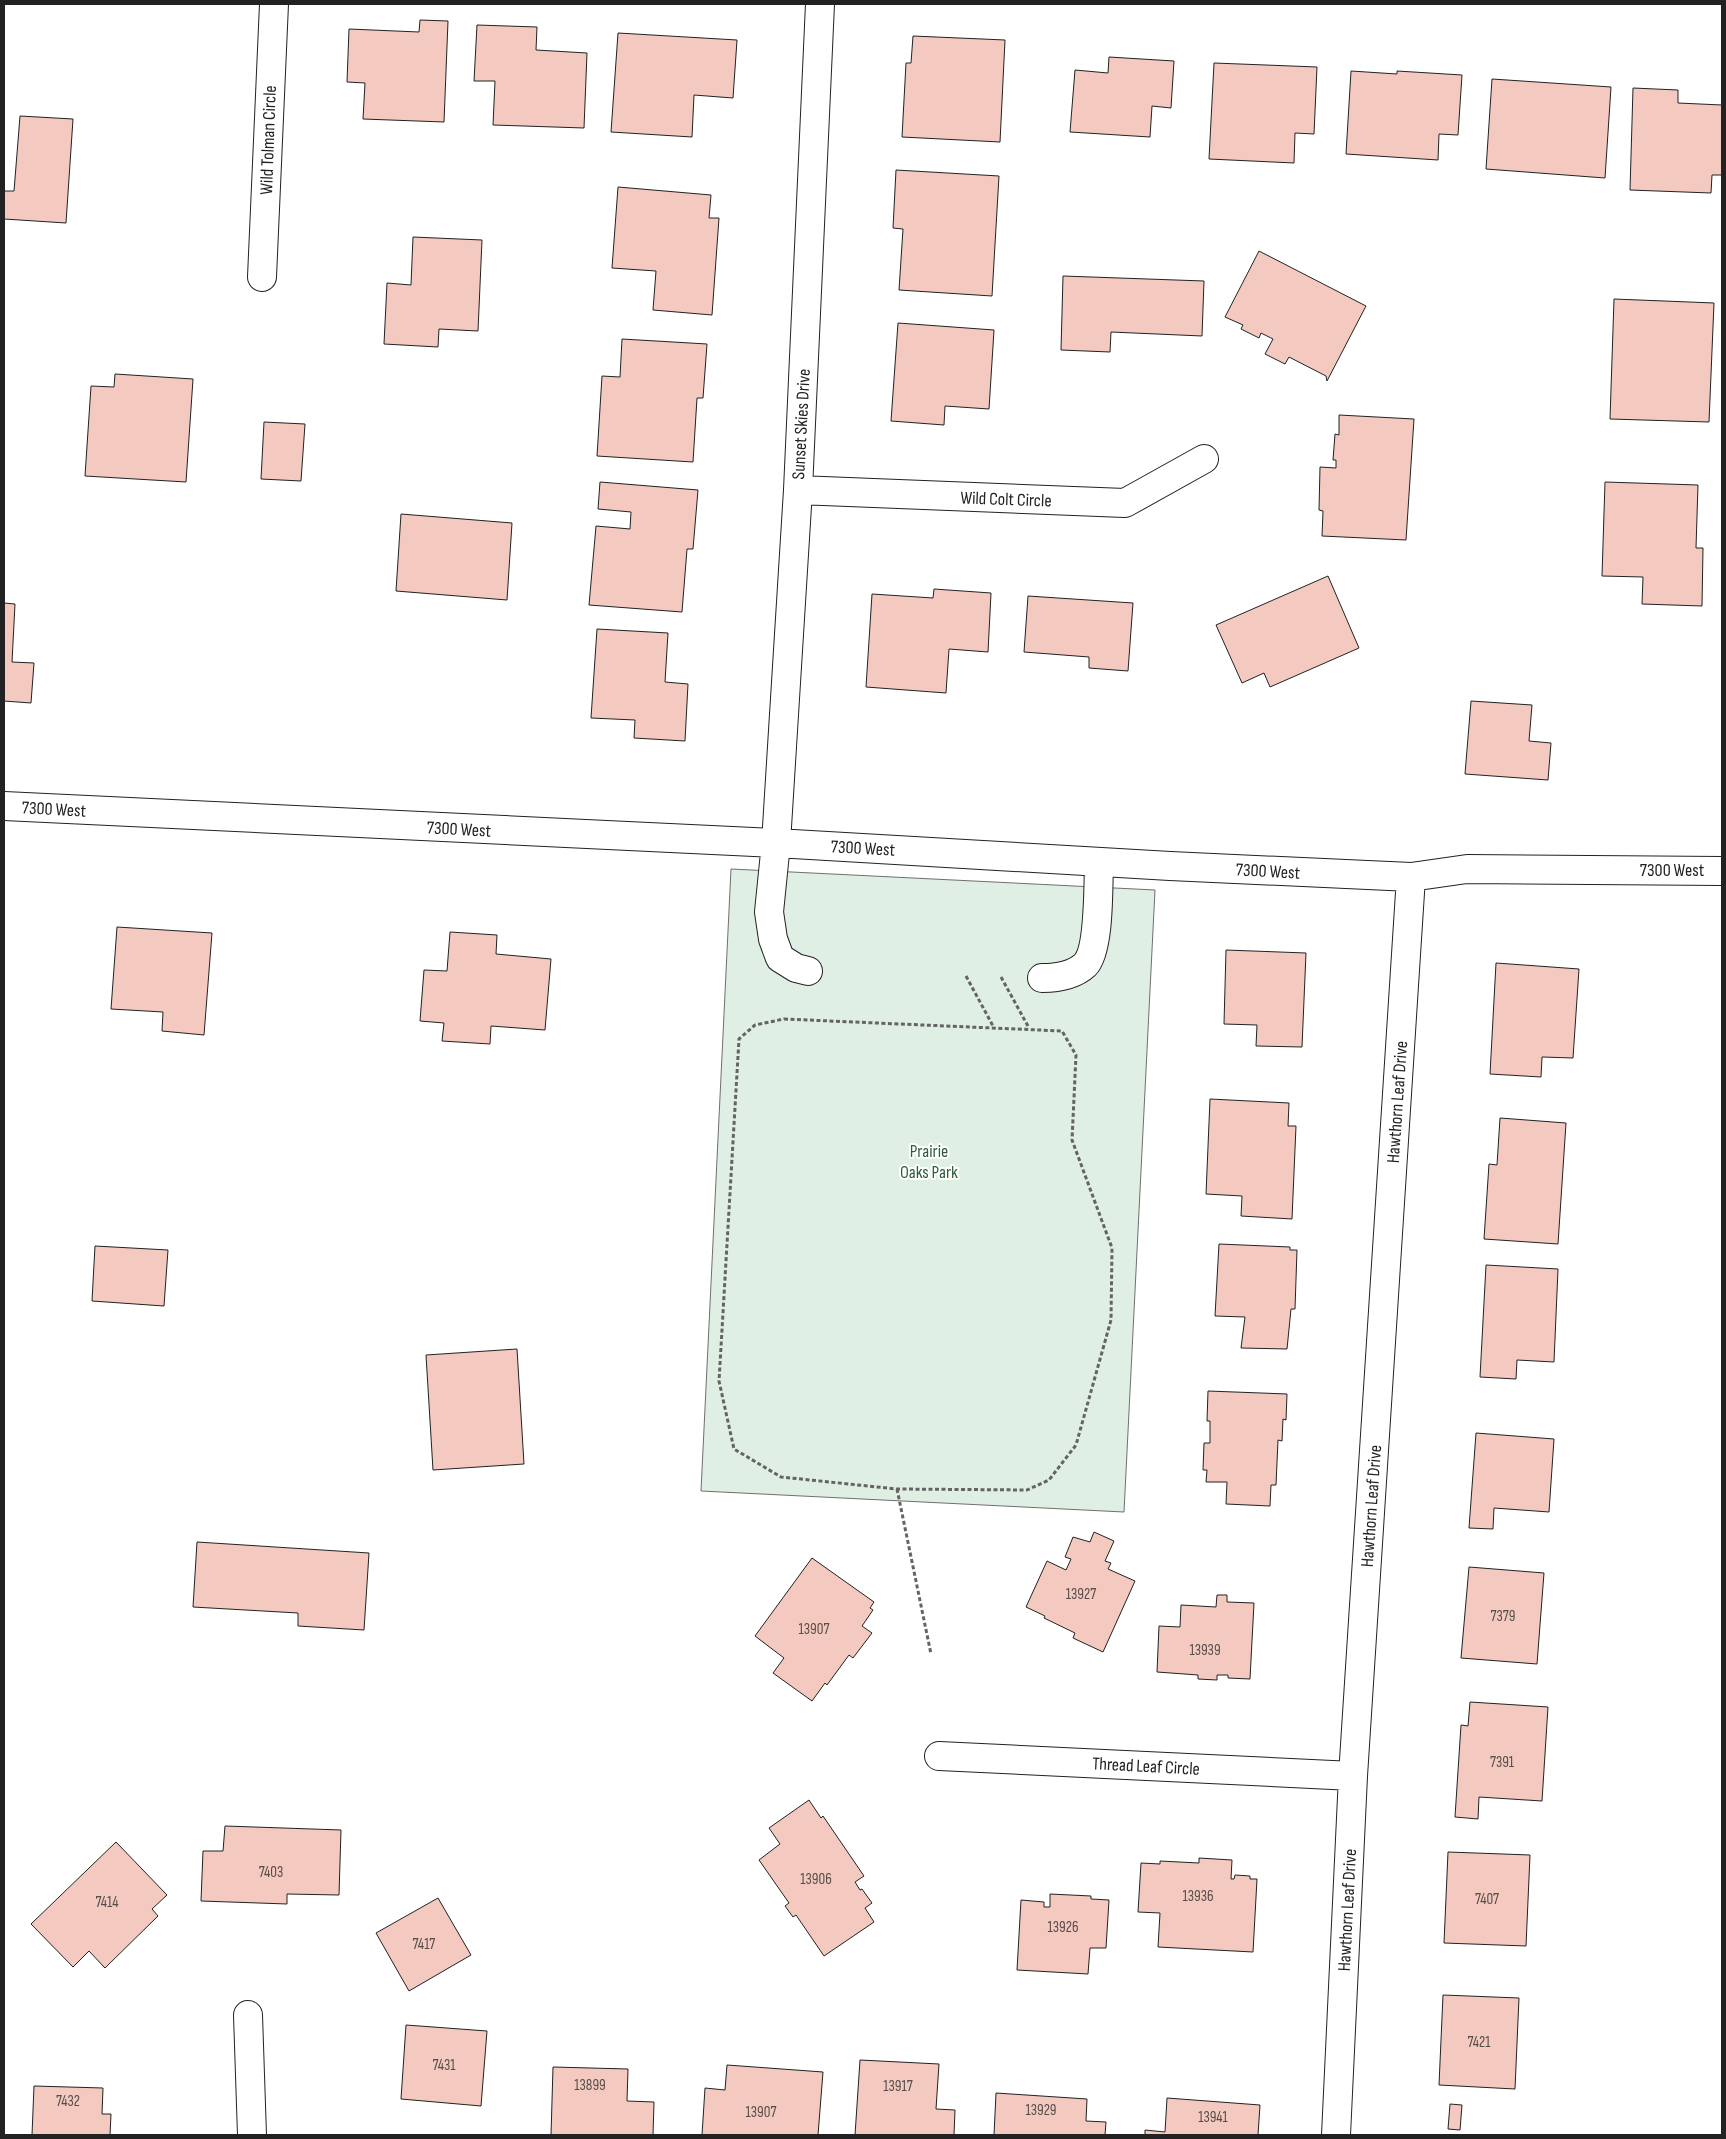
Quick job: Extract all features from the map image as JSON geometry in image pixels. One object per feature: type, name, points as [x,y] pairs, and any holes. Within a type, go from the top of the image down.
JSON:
[{"type":"street","name":"Wild Tolman Circle","points":[[262,277],[274,4]]},
{"type":"street","name":"Sunset Skies Drive","points":[[808,971],[796,968],[780,958],[773,940],[769,912],[776,843],[798,490],[820,4]]},
{"type":"street","name":"Wild Colt Circle","points":[[798,490],[1125,503],[1204,459]]},
{"type":"street","name":"7300 West","points":[[4,806],[776,843],[1099,862],[1411,877],[1467,869],[1722,871]]},
{"type":"street","points":[[1042,978],[1060,978],[1086,964],[1094,946],[1099,862]]},
{"type":"street","name":"Hawthorn Leaf Drive","points":[[1336,2135],[1353,1776],[1411,877]]},
{"type":"street","name":"Thread Leaf Circle","points":[[939,1756],[1353,1776]]},
{"type":"street","points":[[248,2015],[252,2135]]},
{"type":"path","points":[[966,976],[993,1027]]},
{"type":"path","points":[[1001,977],[1029,1029]]},
{"type":"path","points":[[784,1019],[993,1027],[1062,1031],[1076,1055],[1072,1140],[1112,1248],[1111,1320],[1076,1445],[1049,1480],[1028,1490],[897,1489],[781,1477],[734,1449],[719,1381],[739,1039],[755,1025],[784,1019]]},
{"type":"path","points":[[897,1489],[931,1654]]},
{"type":"green space","name":"Prairie Oaks Park","points":[[731,869],[1155,890],[1124,1512],[701,1491]]},
{"type":"building","points":[[420,20],[448,21],[444,122],[363,119],[365,83],[347,82],[349,29],[419,32]]},
{"type":"building","points":[[477,25],[537,27],[536,50],[587,53],[584,128],[493,125],[495,81],[474,81]]},
{"type":"building","points":[[618,33],[737,40],[733,98],[694,95],[692,137],[611,132]]},
{"type":"building","points":[[913,36],[1005,40],[1000,142],[902,137],[906,63],[911,63]]},
{"type":"building","points":[[1109,57],[1174,61],[1171,108],[1152,106],[1150,137],[1070,132],[1075,70],[1108,73]]},
{"type":"building","points":[[1214,63],[1317,67],[1314,134],[1295,133],[1294,163],[1209,159]]},
{"type":"building","points":[[1351,71],[1397,74],[1397,71],[1462,75],[1458,135],[1439,134],[1438,160],[1346,154]]},
{"type":"building","points":[[1492,79],[1611,87],[1605,178],[1486,169]]},
{"type":"building","points":[[1633,88],[1678,90],[1678,103],[1722,105],[1722,175],[1712,175],[1711,193],[1630,190]]},
{"type":"building","points":[[20,116],[73,119],[66,223],[4,219],[4,191],[14,191]]},
{"type":"building","points":[[896,170],[999,176],[992,296],[899,290],[903,229],[893,228]]},
{"type":"building","points":[[618,187],[711,195],[709,218],[719,218],[712,315],[653,310],[656,271],[612,268]]},
{"type":"building","points":[[413,237],[482,240],[478,331],[439,329],[438,347],[384,344],[387,283],[411,285]]},
{"type":"building","points":[[1259,251],[1366,306],[1327,381],[1326,376],[1289,357],[1285,364],[1265,354],[1273,339],[1261,333],[1259,338],[1241,329],[1243,325],[1225,317]]},
{"type":"building","points":[[1063,276],[1204,281],[1202,336],[1111,332],[1110,352],[1061,350]]},
{"type":"building","points":[[1614,299],[1714,303],[1709,422],[1610,419]]},
{"type":"building","points":[[898,323],[994,330],[989,409],[945,406],[944,425],[891,421]]},
{"type":"building","points":[[622,339],[707,344],[703,398],[697,398],[693,462],[597,456],[602,376],[620,377]]},
{"type":"building","points":[[115,374],[193,379],[186,482],[85,476],[91,386],[114,387]]},
{"type":"building","points":[[1339,415],[1414,419],[1406,540],[1322,536],[1323,511],[1319,510],[1320,467],[1336,468],[1336,460],[1333,460],[1335,434],[1339,435]]},
{"type":"building","points":[[264,422],[305,424],[301,481],[261,479]]},
{"type":"building","points":[[600,482],[698,490],[693,549],[687,549],[682,612],[589,605],[596,526],[630,529],[631,512],[598,509]]},
{"type":"building","points":[[1605,482],[1698,485],[1696,548],[1703,548],[1702,606],[1642,604],[1643,577],[1602,576]]},
{"type":"building","points":[[401,514],[512,523],[507,600],[396,591]]},
{"type":"building","points":[[1328,576],[1359,648],[1270,687],[1264,673],[1242,683],[1216,625]]},
{"type":"building","points":[[934,589],[991,593],[988,652],[949,649],[946,693],[866,687],[872,594],[933,598]]},
{"type":"building","points":[[1028,596],[1133,603],[1128,671],[1089,668],[1089,657],[1024,652]]},
{"type":"building","points":[[4,603],[15,604],[12,662],[34,663],[31,703],[4,701]]},
{"type":"building","points":[[597,629],[668,633],[665,682],[688,684],[685,741],[634,738],[635,720],[591,718]]},
{"type":"building","points":[[1471,701],[1532,705],[1529,741],[1551,743],[1548,780],[1465,774]]},
{"type":"building","points":[[117,927],[212,933],[204,1035],[162,1031],[163,1012],[111,1009]]},
{"type":"building","points":[[450,932],[497,935],[496,954],[551,959],[545,1030],[491,1026],[490,1044],[442,1041],[444,1023],[420,1021],[424,970],[447,971]]},
{"type":"building","points":[[1226,950],[1306,953],[1302,1047],[1256,1046],[1257,1025],[1224,1024]]},
{"type":"building","points":[[1496,963],[1579,969],[1573,1058],[1542,1057],[1541,1077],[1490,1074]]},
{"type":"building","points":[[1210,1099],[1289,1103],[1288,1126],[1296,1126],[1292,1219],[1241,1216],[1242,1196],[1206,1194]]},
{"type":"building","points":[[1500,1118],[1566,1123],[1558,1244],[1484,1239],[1489,1164],[1497,1165]]},
{"type":"building","points":[[1219,1244],[1290,1247],[1290,1250],[1297,1250],[1295,1309],[1291,1309],[1287,1349],[1241,1348],[1245,1317],[1215,1316]]},
{"type":"building","points":[[95,1246],[168,1250],[164,1306],[92,1301]]},
{"type":"building","points":[[1486,1265],[1558,1269],[1554,1362],[1517,1360],[1516,1379],[1480,1377]]},
{"type":"building","points":[[517,1349],[524,1464],[433,1470],[426,1355]]},
{"type":"building","points":[[1208,1391],[1287,1394],[1286,1420],[1283,1419],[1282,1441],[1278,1440],[1276,1485],[1271,1485],[1270,1506],[1226,1504],[1227,1482],[1206,1482],[1207,1470],[1203,1470],[1204,1443],[1210,1443],[1210,1421],[1207,1421]]},
{"type":"building","points":[[1476,1433],[1554,1439],[1549,1512],[1494,1508],[1493,1529],[1469,1528]]},
{"type":"building","points":[[1094,1532],[1114,1541],[1105,1561],[1111,1563],[1108,1569],[1135,1581],[1103,1652],[1073,1638],[1075,1633],[1026,1607],[1047,1561],[1066,1570],[1071,1559],[1065,1557],[1073,1537],[1090,1542]]},
{"type":"building","points":[[197,1542],[369,1553],[364,1630],[298,1626],[298,1613],[193,1607]]},
{"type":"building","points":[[812,1558],[874,1602],[870,1608],[873,1610],[862,1626],[872,1633],[853,1658],[849,1655],[827,1685],[825,1683],[812,1701],[773,1673],[784,1658],[755,1636]]},
{"type":"building","points":[[1469,1567],[1544,1573],[1537,1664],[1461,1658]]},
{"type":"building","points":[[1217,1595],[1227,1595],[1227,1602],[1254,1603],[1250,1679],[1228,1678],[1228,1675],[1217,1675],[1217,1680],[1198,1679],[1198,1675],[1157,1672],[1159,1626],[1180,1627],[1181,1605],[1216,1607]]},
{"type":"building","points":[[1470,1702],[1548,1707],[1542,1801],[1479,1797],[1478,1819],[1455,1817],[1461,1725],[1468,1726]]},
{"type":"building","points":[[809,1800],[821,1818],[823,1816],[864,1876],[855,1882],[872,1903],[865,1908],[874,1922],[824,1956],[796,1915],[793,1917],[785,1906],[789,1903],[759,1860],[780,1844],[769,1828]]},
{"type":"building","points":[[225,1826],[341,1830],[339,1895],[287,1894],[287,1904],[201,1901],[203,1851],[223,1851]]},
{"type":"building","points":[[116,1842],[167,1895],[152,1909],[158,1916],[105,1968],[89,1951],[73,1967],[31,1924]]},
{"type":"building","points":[[1448,1852],[1530,1855],[1526,1946],[1444,1943]]},
{"type":"building","points":[[1199,1858],[1232,1860],[1231,1879],[1234,1879],[1235,1875],[1250,1876],[1250,1879],[1257,1879],[1253,1952],[1158,1947],[1160,1913],[1138,1912],[1141,1863],[1160,1864],[1160,1861],[1199,1863]]},
{"type":"building","points":[[1050,1894],[1091,1896],[1091,1899],[1109,1900],[1106,1948],[1090,1948],[1088,1974],[1017,1970],[1021,1900],[1044,1902],[1044,1907],[1050,1907]]},
{"type":"building","points":[[438,1898],[471,1955],[409,1991],[376,1933]]},
{"type":"building","points":[[1443,1995],[1519,1998],[1515,2089],[1439,2085]]},
{"type":"building","points":[[406,2025],[487,2031],[481,2106],[401,2099]]},
{"type":"building","points":[[860,2060],[939,2064],[936,2109],[955,2110],[954,2135],[855,2135]]},
{"type":"building","points":[[727,2065],[823,2072],[818,2135],[702,2135],[705,2088],[725,2090]]},
{"type":"building","points":[[553,2067],[628,2069],[627,2101],[654,2102],[653,2135],[551,2135]]},
{"type":"building","points":[[34,2086],[103,2088],[102,2114],[111,2114],[110,2135],[32,2135]]},
{"type":"building","points":[[996,2093],[1087,2099],[1086,2121],[1106,2122],[1105,2135],[994,2135]]},
{"type":"building","points":[[1167,2098],[1260,2105],[1258,2135],[1145,2135],[1145,2130],[1165,2132]]},
{"type":"building","points":[[1450,2104],[1462,2105],[1460,2130],[1448,2129]]}]
